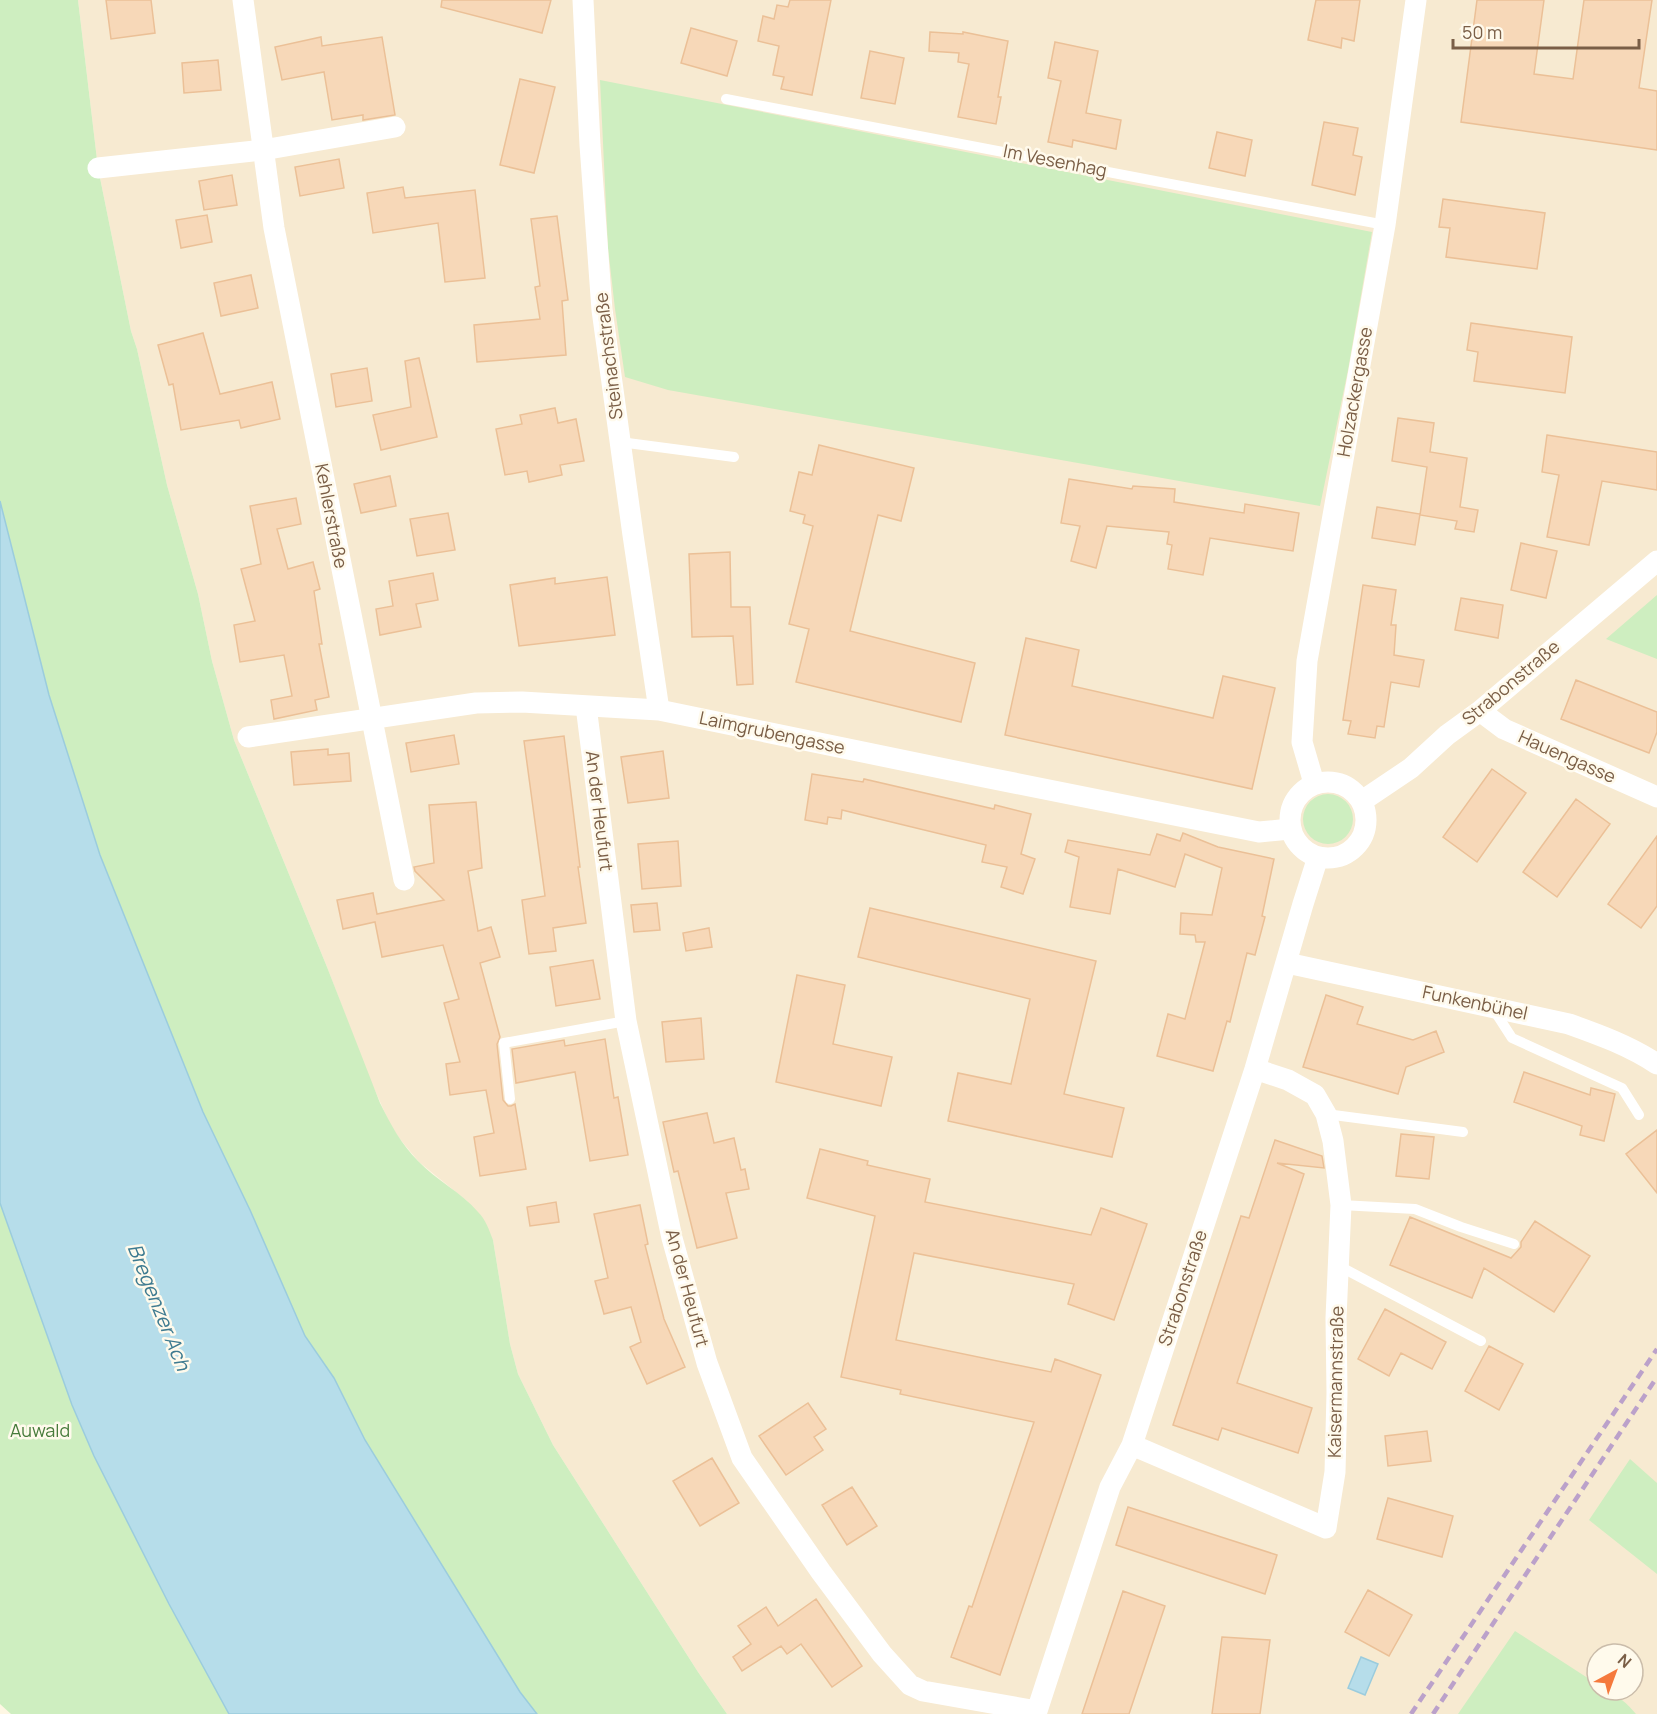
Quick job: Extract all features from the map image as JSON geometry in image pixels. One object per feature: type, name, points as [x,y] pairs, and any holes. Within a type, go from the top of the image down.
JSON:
[{"type":"street","name":"Kehlerstraße","points":[[243,0],[274,228],[404,880]]},
{"type":"street","name":"Steinachstraße","points":[[583,0],[590,145],[602,310],[659,710]]},
{"type":"street","name":"Holzackergasse","points":[[1314,783],[1302,742],[1307,661],[1385,225],[1416,0]]},
{"type":"street","points":[[98,168],[263,150],[395,127]]},
{"type":"street","name":"Strabonstraße","points":[[1362,801],[1411,768],[1447,735],[1480,711],[1657,561]]},
{"type":"street","name":"Laimgrubengasse","points":[[248,736],[476,704],[522,702],[659,710],[1259,832],[1290,830]]},
{"type":"street","name":"An der Heufurt","points":[[586,706],[626,1022],[672,1239],[707,1363],[742,1458],[821,1572],[882,1654],[910,1685],[923,1691],[1036,1712]]},
{"type":"street","name":"Hauengasse","points":[[1480,711],[1504,729],[1657,797]]},
{"type":"street","points":[[1336,782],[1347,786],[1362,801],[1366,812],[1363,836],[1357,846],[1349,852],[1339,857],[1318,857],[1300,847],[1294,839],[1290,830],[1289,818],[1292,807],[1297,797],[1314,783],[1336,782]]},
{"type":"street","name":"Strabonstraße","points":[[1036,1712],[1110,1487],[1132,1445],[1255,1069],[1318,857]]},
{"type":"street","name":"Funkenbühel","points":[[1287,963],[1569,1024],[1604,1036],[1657,1064]]},
{"type":"street","name":"Kaisermannstraße","points":[[1132,1445],[1326,1528],[1335,1472],[1336,1318],[1341,1205],[1334,1141],[1326,1113],[1316,1095],[1288,1080],[1255,1069]]},
{"type":"lane","name":"Im Vesenhag","points":[[726,99],[1385,225]]},
{"type":"lane","points":[[620,442],[734,458]]},
{"type":"lane","points":[[1492,1006],[1512,1038],[1622,1088],[1638,1114]]},
{"type":"lane","points":[[510,1099],[504,1043],[626,1022]]},
{"type":"lane","points":[[1326,1113],[1463,1132]]},
{"type":"lane","points":[[1341,1205],[1415,1209],[1514,1244]]},
{"type":"lane","points":[[1338,1266],[1481,1341]]},
{"type":"shaded area","points":[[78,0],[1657,0],[1657,1714],[727,1714],[553,1445],[518,1374],[510,1344],[493,1240],[467,1201],[419,1162],[399,1138],[390,1124],[368,1075],[327,967],[234,740],[212,661],[198,594],[167,485],[131,331],[98,168]]},
{"type":"green space","points":[[0,0],[78,0],[98,168],[131,331],[167,485],[198,594],[212,661],[234,740],[380,1103],[412,1155],[471,1205],[485,1222],[493,1240],[510,1344],[518,1374],[553,1445],[727,1714],[537,1714],[520,1692],[365,1440],[334,1378],[305,1336],[250,1210],[203,1112],[100,855],[49,695],[0,501]]},
{"type":"green space","points":[[600,80],[1372,232],[1348,370],[1320,506],[668,390],[625,377],[608,248]]},
{"type":"green space","points":[[1657,595],[1657,659],[1606,639]]},
{"type":"green space","points":[[1328,794],[1346,801],[1353,819],[1346,837],[1328,844],[1310,837],[1303,819],[1310,801]]},
{"type":"green space","name":"Auwald","points":[[0,1203],[72,1405],[94,1456],[169,1604],[229,1714],[11,1714],[0,1704]]},
{"type":"green space","points":[[1630,1459],[1657,1483],[1657,1574],[1589,1520]]},
{"type":"green space","points":[[1515,1631],[1585,1676],[1585,1702],[1624,1702],[1636,1714],[1458,1714]]},
{"type":"water","name":"Bregenzer Ach","points":[[0,501],[49,695],[100,855],[203,1112],[250,1210],[305,1336],[334,1378],[365,1440],[520,1692],[537,1714],[229,1714],[169,1604],[94,1456],[72,1405],[0,1203]]},
{"type":"water","points":[[1361,1657],[1378,1664],[1365,1695],[1348,1688]]},
{"type":"building","points":[[106,0],[151,0],[155,33],[111,39]]},
{"type":"building","points":[[442,0],[551,0],[542,33],[441,7]]},
{"type":"building","points":[[790,0],[831,0],[812,95],[781,89],[784,77],[773,75],[779,46],[758,41],[763,16],[774,19],[777,5],[788,7]]},
{"type":"building","points":[[1316,0],[1360,0],[1354,41],[1342,38],[1341,48],[1308,40]]},
{"type":"building","points":[[1477,0],[1544,0],[1534,74],[1573,79],[1584,0],[1652,0],[1639,88],[1657,91],[1657,150],[1461,122]]},
{"type":"building","points":[[691,28],[737,41],[727,76],[681,63]]},
{"type":"building","points":[[930,32],[963,34],[963,32],[1008,41],[998,97],[1001,97],[996,124],[958,117],[969,64],[958,62],[959,53],[929,51]]},
{"type":"building","points":[[321,37],[322,46],[382,37],[395,115],[363,120],[363,115],[332,120],[324,72],[282,80],[275,47]]},
{"type":"building","points":[[1055,42],[1098,51],[1086,113],[1121,120],[1116,149],[1073,140],[1072,147],[1048,142],[1061,81],[1048,78]]},
{"type":"building","points":[[870,51],[904,58],[895,104],[861,98]]},
{"type":"building","points":[[218,60],[221,90],[184,93],[182,63]]},
{"type":"building","points":[[520,79],[555,87],[534,173],[500,165]]},
{"type":"building","points":[[1324,122],[1358,128],[1353,155],[1362,157],[1355,195],[1312,185]]},
{"type":"building","points":[[1217,132],[1252,140],[1245,176],[1209,168]]},
{"type":"building","points":[[339,159],[344,188],[300,196],[295,167]]},
{"type":"building","points":[[232,175],[237,205],[204,210],[199,181]]},
{"type":"building","points":[[403,187],[405,198],[475,190],[485,278],[445,282],[438,223],[373,233],[367,193]]},
{"type":"building","points":[[1443,199],[1545,213],[1537,269],[1446,257],[1450,228],[1439,227]]},
{"type":"building","points":[[207,215],[212,242],[181,248],[176,220]]},
{"type":"building","points":[[557,216],[568,300],[562,301],[566,355],[477,362],[474,325],[540,319],[535,287],[540,286],[531,219]]},
{"type":"building","points":[[251,275],[258,308],[221,316],[214,283]]},
{"type":"building","points":[[1471,323],[1572,337],[1565,393],[1474,381],[1478,352],[1467,350]]},
{"type":"building","points":[[203,333],[220,394],[272,382],[280,419],[241,428],[239,420],[181,430],[173,384],[169,385],[158,345]]},
{"type":"building","points":[[419,358],[437,437],[381,450],[373,415],[411,407],[405,361]]},
{"type":"building","points":[[367,368],[372,401],[336,407],[331,374]]},
{"type":"building","points":[[555,408],[558,423],[576,419],[584,461],[560,465],[562,475],[529,482],[527,471],[505,475],[496,429],[522,424],[520,415]]},
{"type":"building","points":[[1398,418],[1434,423],[1430,452],[1467,458],[1460,507],[1478,510],[1474,532],[1455,529],[1457,521],[1420,515],[1427,467],[1392,461]]},
{"type":"building","points":[[1547,435],[1657,452],[1657,490],[1602,481],[1589,545],[1547,537],[1559,475],[1542,472]]},
{"type":"building","points":[[819,445],[914,468],[901,521],[878,515],[850,631],[975,663],[961,722],[796,682],[809,629],[789,624],[813,526],[803,523],[805,515],[790,511],[799,472],[812,475]]},
{"type":"building","points":[[390,476],[396,506],[361,513],[354,484]]},
{"type":"building","points":[[1069,479],[1132,489],[1133,486],[1175,489],[1174,502],[1244,513],[1245,504],[1299,513],[1293,551],[1210,538],[1203,575],[1168,569],[1172,545],[1167,544],[1169,532],[1107,526],[1096,568],[1071,561],[1080,526],[1061,523]]},
{"type":"building","points":[[296,498],[301,524],[277,529],[288,569],[313,562],[320,589],[314,591],[322,644],[319,644],[329,697],[315,700],[317,710],[274,719],[271,700],[292,696],[284,655],[240,662],[234,625],[255,621],[241,569],[261,564],[250,506]]},
{"type":"building","points":[[1377,507],[1420,514],[1415,545],[1372,538]]},
{"type":"building","points":[[448,513],[455,550],[417,556],[410,519]]},
{"type":"building","points":[[1521,543],[1557,551],[1546,598],[1511,590]]},
{"type":"building","points":[[730,552],[731,607],[750,607],[753,684],[737,685],[733,636],[692,637],[689,554]]},
{"type":"building","points":[[433,573],[438,600],[416,604],[421,627],[380,635],[376,609],[393,606],[389,581]]},
{"type":"building","points":[[607,577],[615,635],[519,646],[510,585],[555,578],[555,584]]},
{"type":"building","points":[[1363,585],[1396,590],[1391,625],[1396,625],[1394,655],[1424,660],[1419,687],[1391,682],[1384,727],[1377,726],[1375,738],[1348,734],[1351,721],[1343,720]]},
{"type":"building","points":[[1461,598],[1503,605],[1498,638],[1455,630]]},
{"type":"building","points":[[1026,638],[1079,650],[1072,686],[1213,718],[1223,676],[1275,688],[1252,789],[1005,735]]},
{"type":"building","points":[[1576,680],[1657,712],[1657,732],[1649,753],[1561,719]]},
{"type":"building","points":[[454,735],[459,764],[411,772],[406,743]]},
{"type":"building","points":[[564,736],[586,923],[553,928],[556,951],[529,954],[522,900],[545,896],[524,741]]},
{"type":"building","points":[[328,749],[328,755],[349,753],[351,781],[294,785],[291,752]]},
{"type":"building","points":[[663,751],[669,798],[628,803],[621,757]]},
{"type":"building","points":[[1492,769],[1526,793],[1477,862],[1443,837]]},
{"type":"building","points":[[812,774],[863,782],[864,779],[994,809],[995,805],[1031,814],[1021,854],[1035,859],[1023,894],[1001,887],[1007,867],[982,862],[986,845],[842,810],[841,819],[828,817],[827,824],[805,820]]},
{"type":"building","points":[[1576,799],[1610,824],[1557,897],[1523,872]]},
{"type":"building","points":[[476,802],[482,868],[468,871],[478,931],[491,927],[500,957],[480,963],[500,1037],[497,1044],[503,1100],[508,1106],[515,1104],[526,1169],[480,1176],[474,1137],[494,1133],[486,1090],[450,1095],[446,1064],[460,1062],[444,1003],[459,999],[443,945],[382,957],[375,922],[343,929],[337,900],[373,893],[377,914],[444,900],[415,871],[414,867],[434,863],[429,805]]},
{"type":"building","points":[[1183,833],[1218,847],[1274,859],[1262,916],[1265,917],[1255,955],[1247,953],[1230,1022],[1227,1021],[1213,1071],[1157,1056],[1168,1014],[1185,1019],[1205,942],[1196,942],[1195,935],[1180,934],[1181,913],[1212,915],[1222,868],[1185,854],[1175,887],[1118,869],[1110,914],[1070,907],[1079,857],[1065,852],[1068,840],[1150,855],[1157,834],[1180,841]]},
{"type":"building","points":[[1657,836],[1657,906],[1641,928],[1608,904]]},
{"type":"building","points":[[678,841],[681,886],[642,889],[638,844]]},
{"type":"building","points":[[657,903],[660,930],[634,932],[631,905]]},
{"type":"building","points":[[870,908],[1096,961],[1064,1094],[1124,1108],[1112,1157],[948,1121],[958,1073],[1011,1084],[1030,999],[858,957]]},
{"type":"building","points":[[709,928],[712,947],[686,951],[683,933]]},
{"type":"building","points":[[593,960],[600,999],[556,1006],[550,967]]},
{"type":"building","points":[[797,975],[845,985],[833,1044],[892,1057],[881,1106],[776,1082]]},
{"type":"building","points":[[1326,995],[1363,1007],[1357,1024],[1413,1040],[1436,1031],[1444,1052],[1406,1067],[1398,1094],[1303,1067]]},
{"type":"building","points":[[701,1018],[704,1059],[666,1062],[662,1022]]},
{"type":"building","points":[[605,1039],[614,1098],[618,1097],[628,1155],[590,1161],[575,1072],[516,1083],[512,1049],[564,1040],[565,1046]]},
{"type":"building","points":[[1524,1072],[1590,1095],[1591,1088],[1615,1094],[1604,1141],[1580,1135],[1582,1126],[1514,1102]]},
{"type":"building","points":[[707,1113],[714,1143],[734,1138],[741,1170],[745,1169],[749,1189],[726,1193],[737,1238],[697,1248],[678,1171],[674,1172],[663,1122]]},
{"type":"building","points":[[1657,1130],[1657,1193],[1626,1154]]},
{"type":"building","points":[[1401,1134],[1434,1137],[1429,1179],[1396,1176]]},
{"type":"building","points":[[1275,1140],[1322,1156],[1324,1168],[1277,1163],[1304,1174],[1237,1383],[1312,1408],[1298,1453],[1222,1428],[1218,1440],[1173,1425],[1241,1216],[1249,1218]]},
{"type":"building","points":[[820,1149],[868,1161],[867,1165],[930,1179],[925,1202],[1091,1235],[1101,1208],[1147,1224],[1114,1320],[1068,1304],[1074,1284],[914,1253],[896,1340],[1051,1372],[1055,1359],[1101,1375],[1000,1675],[951,1657],[969,1606],[972,1607],[1034,1422],[900,1394],[901,1390],[841,1377],[875,1216],[807,1198]]},
{"type":"building","points":[[556,1202],[559,1222],[530,1226],[527,1207]]},
{"type":"building","points":[[640,1205],[648,1244],[645,1245],[664,1319],[685,1367],[647,1384],[630,1347],[641,1342],[631,1307],[604,1314],[595,1281],[608,1278],[594,1214]]},
{"type":"building","points":[[1410,1217],[1511,1258],[1521,1247],[1521,1242],[1535,1221],[1590,1256],[1554,1312],[1484,1268],[1472,1298],[1390,1265]]},
{"type":"building","points":[[1385,1309],[1446,1342],[1432,1369],[1401,1353],[1389,1376],[1358,1359]]},
{"type":"building","points":[[1489,1346],[1523,1364],[1499,1410],[1465,1391]]},
{"type":"building","points":[[808,1403],[826,1429],[814,1437],[823,1450],[786,1475],[759,1436]]},
{"type":"building","points":[[1427,1431],[1431,1461],[1388,1466],[1385,1436]]},
{"type":"building","points":[[712,1458],[739,1503],[700,1526],[673,1481]]},
{"type":"building","points":[[852,1487],[877,1526],[847,1545],[822,1505]]},
{"type":"building","points":[[1388,1498],[1453,1516],[1442,1557],[1377,1539]]},
{"type":"building","points":[[1128,1507],[1277,1555],[1265,1594],[1116,1545]]},
{"type":"building","points":[[1368,1590],[1412,1615],[1389,1656],[1345,1632]]},
{"type":"building","points":[[1123,1591],[1165,1606],[1129,1714],[1082,1714]]},
{"type":"building","points":[[816,1599],[862,1666],[832,1687],[801,1644],[787,1654],[781,1646],[742,1671],[733,1657],[751,1644],[738,1626],[766,1607],[778,1626]]},
{"type":"building","points":[[1222,1637],[1270,1640],[1260,1714],[1212,1714]]},
{"type":"railway","points":[[1411,1714],[1657,1349]]},
{"type":"railway","points":[[1433,1714],[1657,1377]]}]
